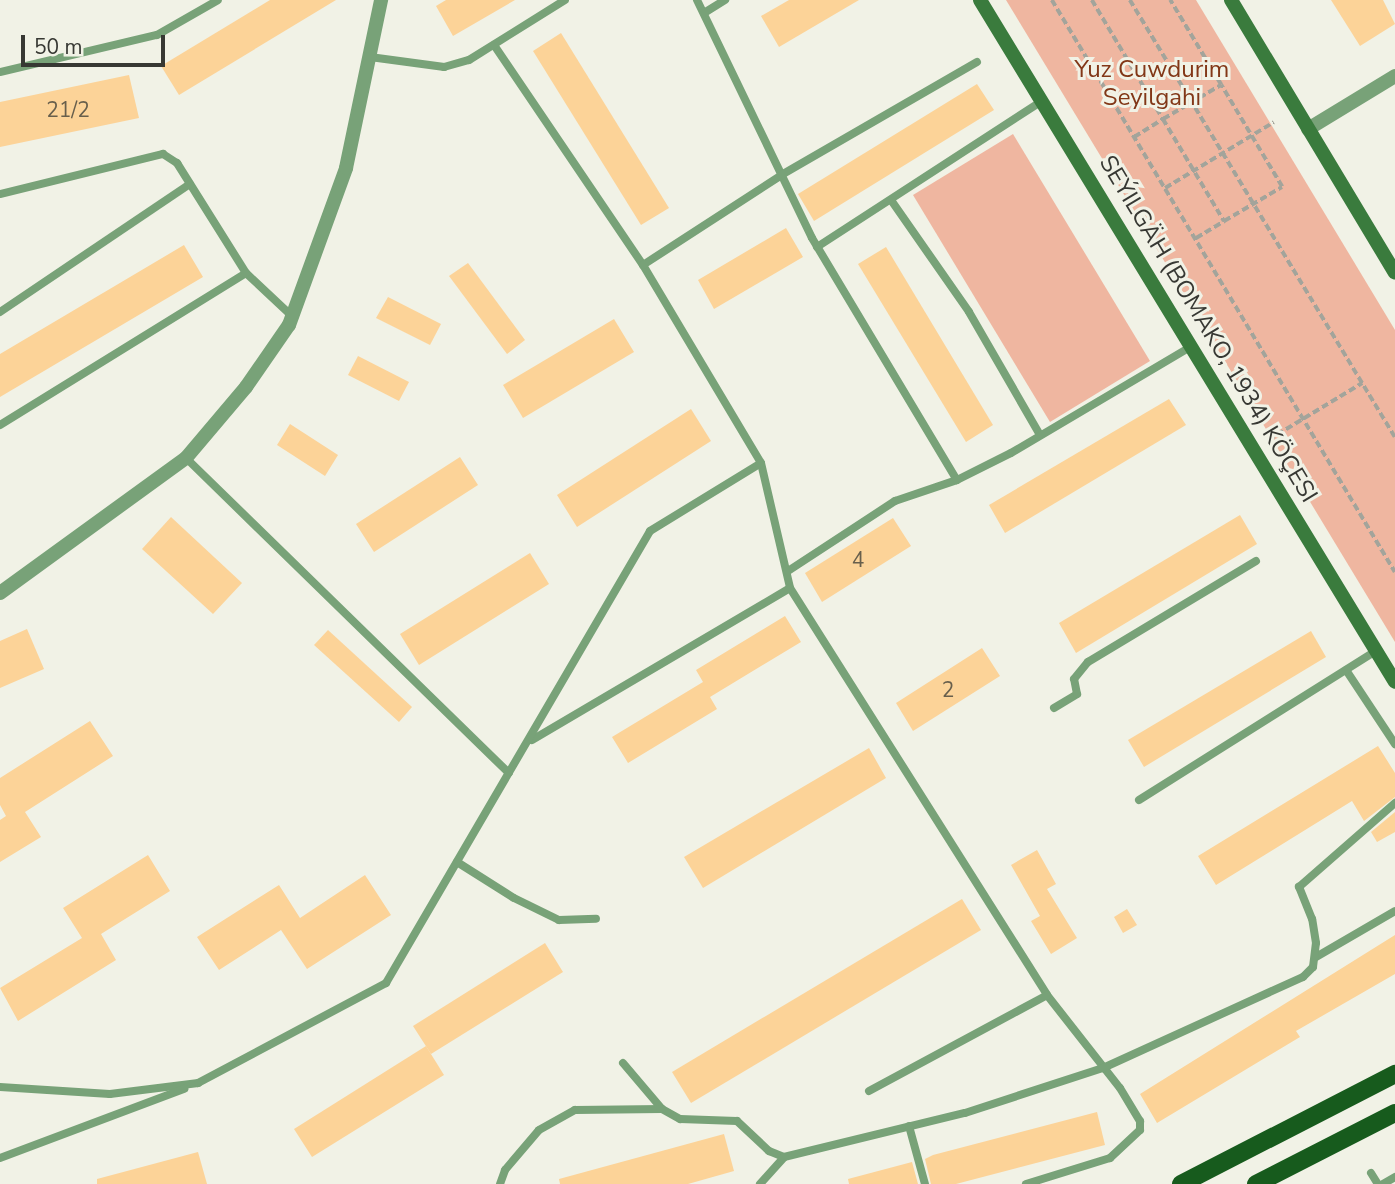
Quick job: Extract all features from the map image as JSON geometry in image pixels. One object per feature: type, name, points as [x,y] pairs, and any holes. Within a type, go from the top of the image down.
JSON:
[{"type":"main road","points":[[1181,1184],[1395,1074]]},
{"type":"main road","points":[[1256,1184],[1395,1114]]},
{"type":"street","points":[[2,589],[186,458],[246,387],[293,317],[346,168],[381,0]]},
{"type":"street","name":"SEÝILGÄH (BOMAKO, 1934) KÖÇESI","points":[[980,0],[1395,682]]},
{"type":"street","points":[[1231,0],[1395,273]]},
{"type":"street","points":[[1308,129],[1395,76]]},
{"type":"lane","points":[[0,72],[157,35],[218,0]]},
{"type":"lane","points":[[370,57],[444,68],[469,60],[565,0]]},
{"type":"lane","points":[[697,0],[817,247],[957,480]]},
{"type":"lane","points":[[704,13],[726,0]]},
{"type":"lane","points":[[494,45],[643,265],[761,463],[790,588],[1047,995],[1140,1121],[1140,1130],[1110,1158],[1026,1184]]},
{"type":"lane","points":[[643,265],[783,174],[976,62]]},
{"type":"lane","points":[[817,247],[1042,101]]},
{"type":"lane","points":[[0,194],[163,154],[177,163],[246,273],[293,317]]},
{"type":"lane","points":[[0,312],[190,184]]},
{"type":"lane","points":[[891,200],[969,312],[1041,435]]},
{"type":"lane","points":[[0,425],[246,273]]},
{"type":"lane","points":[[788,571],[895,501],[957,480],[1041,435],[1192,346]]},
{"type":"lane","points":[[186,458],[509,773]]},
{"type":"lane","points":[[0,1158],[198,1083],[386,983],[650,531],[761,463]]},
{"type":"lane","points":[[1054,708],[1077,694],[1074,679],[1088,662],[1256,561]]},
{"type":"lane","points":[[529,742],[790,588]]},
{"type":"lane","points":[[1139,800],[1377,651]]},
{"type":"lane","points":[[1346,670],[1395,744]]},
{"type":"lane","points":[[1316,957],[1312,919],[1299,887],[1395,803]]},
{"type":"lane","points":[[457,862],[514,898],[559,920],[596,919]]},
{"type":"lane","points":[[760,1184],[784,1157],[909,1126],[1103,1068],[1303,976],[1316,957],[1395,911]]},
{"type":"lane","points":[[869,1090],[1047,995]]},
{"type":"lane","points":[[623,1063],[662,1109]]},
{"type":"lane","points":[[0,1087],[110,1094],[198,1083]]},
{"type":"lane","points":[[500,1184],[505,1170],[539,1130],[575,1110],[662,1109],[694,1123],[737,1121],[769,1150],[784,1157]]},
{"type":"lane","points":[[909,1126],[925,1184]]},
{"type":"lane","points":[[1371,1173],[1378,1184]]},
{"type":"lane","points":[[1384,1184],[1395,1177]]},
{"type":"path","points":[[1052,0],[1395,572]]},
{"type":"path","points":[[1092,0],[1224,221]]},
{"type":"path","points":[[1130,0],[1395,437]]},
{"type":"path","points":[[1170,0],[1282,187],[1195,238]]},
{"type":"path","points":[[1134,137],[1222,85]]},
{"type":"path","points":[[1165,188],[1274,122]]},
{"type":"path","points":[[1268,440],[1362,383]]},
{"type":"green space","name":"Yuz Cuwdurim Seyilgahi","points":[[1006,0],[1196,0],[1395,330],[1395,642]]},
{"type":"green space","points":[[1013,134],[1150,361],[1050,422],[913,195]]},
{"type":"building","points":[[270,0],[336,0],[179,95],[161,66]]},
{"type":"building","points":[[446,0],[515,0],[453,36],[436,6]]},
{"type":"building","points":[[789,0],[859,0],[779,47],[761,16]]},
{"type":"building","points":[[1331,0],[1383,0],[1395,24],[1360,46]]},
{"type":"building","points":[[561,33],[669,208],[641,225],[533,51]]},
{"type":"building","points":[[129,75],[139,118],[0,147],[0,102]]},
{"type":"building","points":[[977,84],[994,110],[814,221],[798,194]]},
{"type":"building","points":[[786,228],[803,257],[714,309],[698,280]]},
{"type":"building","points":[[184,245],[203,277],[0,397],[0,354]]},
{"type":"building","points":[[886,247],[993,425],[966,442],[858,264]]},
{"type":"building","points":[[468,263],[525,340],[507,354],[449,276]]},
{"type":"building","points":[[388,297],[441,324],[430,345],[376,318]]},
{"type":"building","points":[[614,319],[634,352],[523,418],[503,385]]},
{"type":"building","points":[[358,356],[409,382],[399,401],[348,375]]},
{"type":"building","points":[[1169,399],[1186,425],[1005,533],[989,505]]},
{"type":"building","points":[[691,409],[711,441],[577,527],[557,495]]},
{"type":"building","points":[[290,424],[338,455],[325,476],[277,445]]},
{"type":"building","points":[[460,457],[478,485],[374,552],[356,524]]},
{"type":"building","points":[[1240,515],[1257,544],[1076,653],[1059,623]]},
{"type":"building","points":[[171,517],[242,583],[213,614],[142,549]]},
{"type":"building","points":[[893,518],[911,546],[822,602],[805,573]]},
{"type":"building","points":[[530,553],[549,584],[419,665],[400,634]]},
{"type":"building","points":[[785,616],[801,642],[710,697],[717,709],[628,763],[612,737],[703,682],[696,670]]},
{"type":"building","points":[[27,629],[44,669],[0,688],[0,641]]},
{"type":"building","points":[[328,630],[412,707],[399,722],[314,645]]},
{"type":"building","points":[[1311,631],[1326,657],[1144,767],[1128,740]]},
{"type":"building","points":[[982,648],[1000,676],[913,731],[896,703]]},
{"type":"building","points":[[90,721],[113,756],[25,812],[41,837],[0,862],[0,820],[6,816],[0,805],[0,778]]},
{"type":"building","points":[[1378,746],[1395,773],[1395,797],[1364,821],[1352,801],[1216,885],[1198,856]]},
{"type":"building","points":[[869,748],[886,778],[703,888],[684,857]]},
{"type":"building","points":[[1395,812],[1395,832],[1377,842],[1371,832]]},
{"type":"building","points":[[1037,850],[1056,884],[1047,889],[1077,938],[1051,954],[1031,921],[1040,916],[1011,865]]},
{"type":"building","points":[[148,855],[170,891],[101,934],[116,960],[18,1021],[0,988],[82,938],[63,908]]},
{"type":"building","points":[[365,875],[391,915],[307,969],[281,930],[219,970],[197,937],[279,885],[300,918]]},
{"type":"building","points":[[962,899],[981,930],[691,1103],[672,1072]]},
{"type":"building","points":[[1127,909],[1137,925],[1123,933],[1114,917]]},
{"type":"building","points":[[1395,935],[1395,974],[1296,1031],[1300,1037],[1157,1123],[1140,1094]]},
{"type":"building","points":[[545,943],[563,972],[431,1054],[413,1026]]},
{"type":"building","points":[[426,1046],[444,1075],[312,1157],[294,1129]]},
{"type":"building","points":[[1097,1112],[1105,1145],[956,1184],[931,1184],[925,1159],[933,1155]]},
{"type":"building","points":[[724,1134],[734,1171],[688,1184],[560,1184],[559,1179]]},
{"type":"building","points":[[198,1152],[207,1184],[97,1184],[97,1179]]},
{"type":"building","points":[[912,1162],[918,1184],[849,1184],[848,1179]]}]
